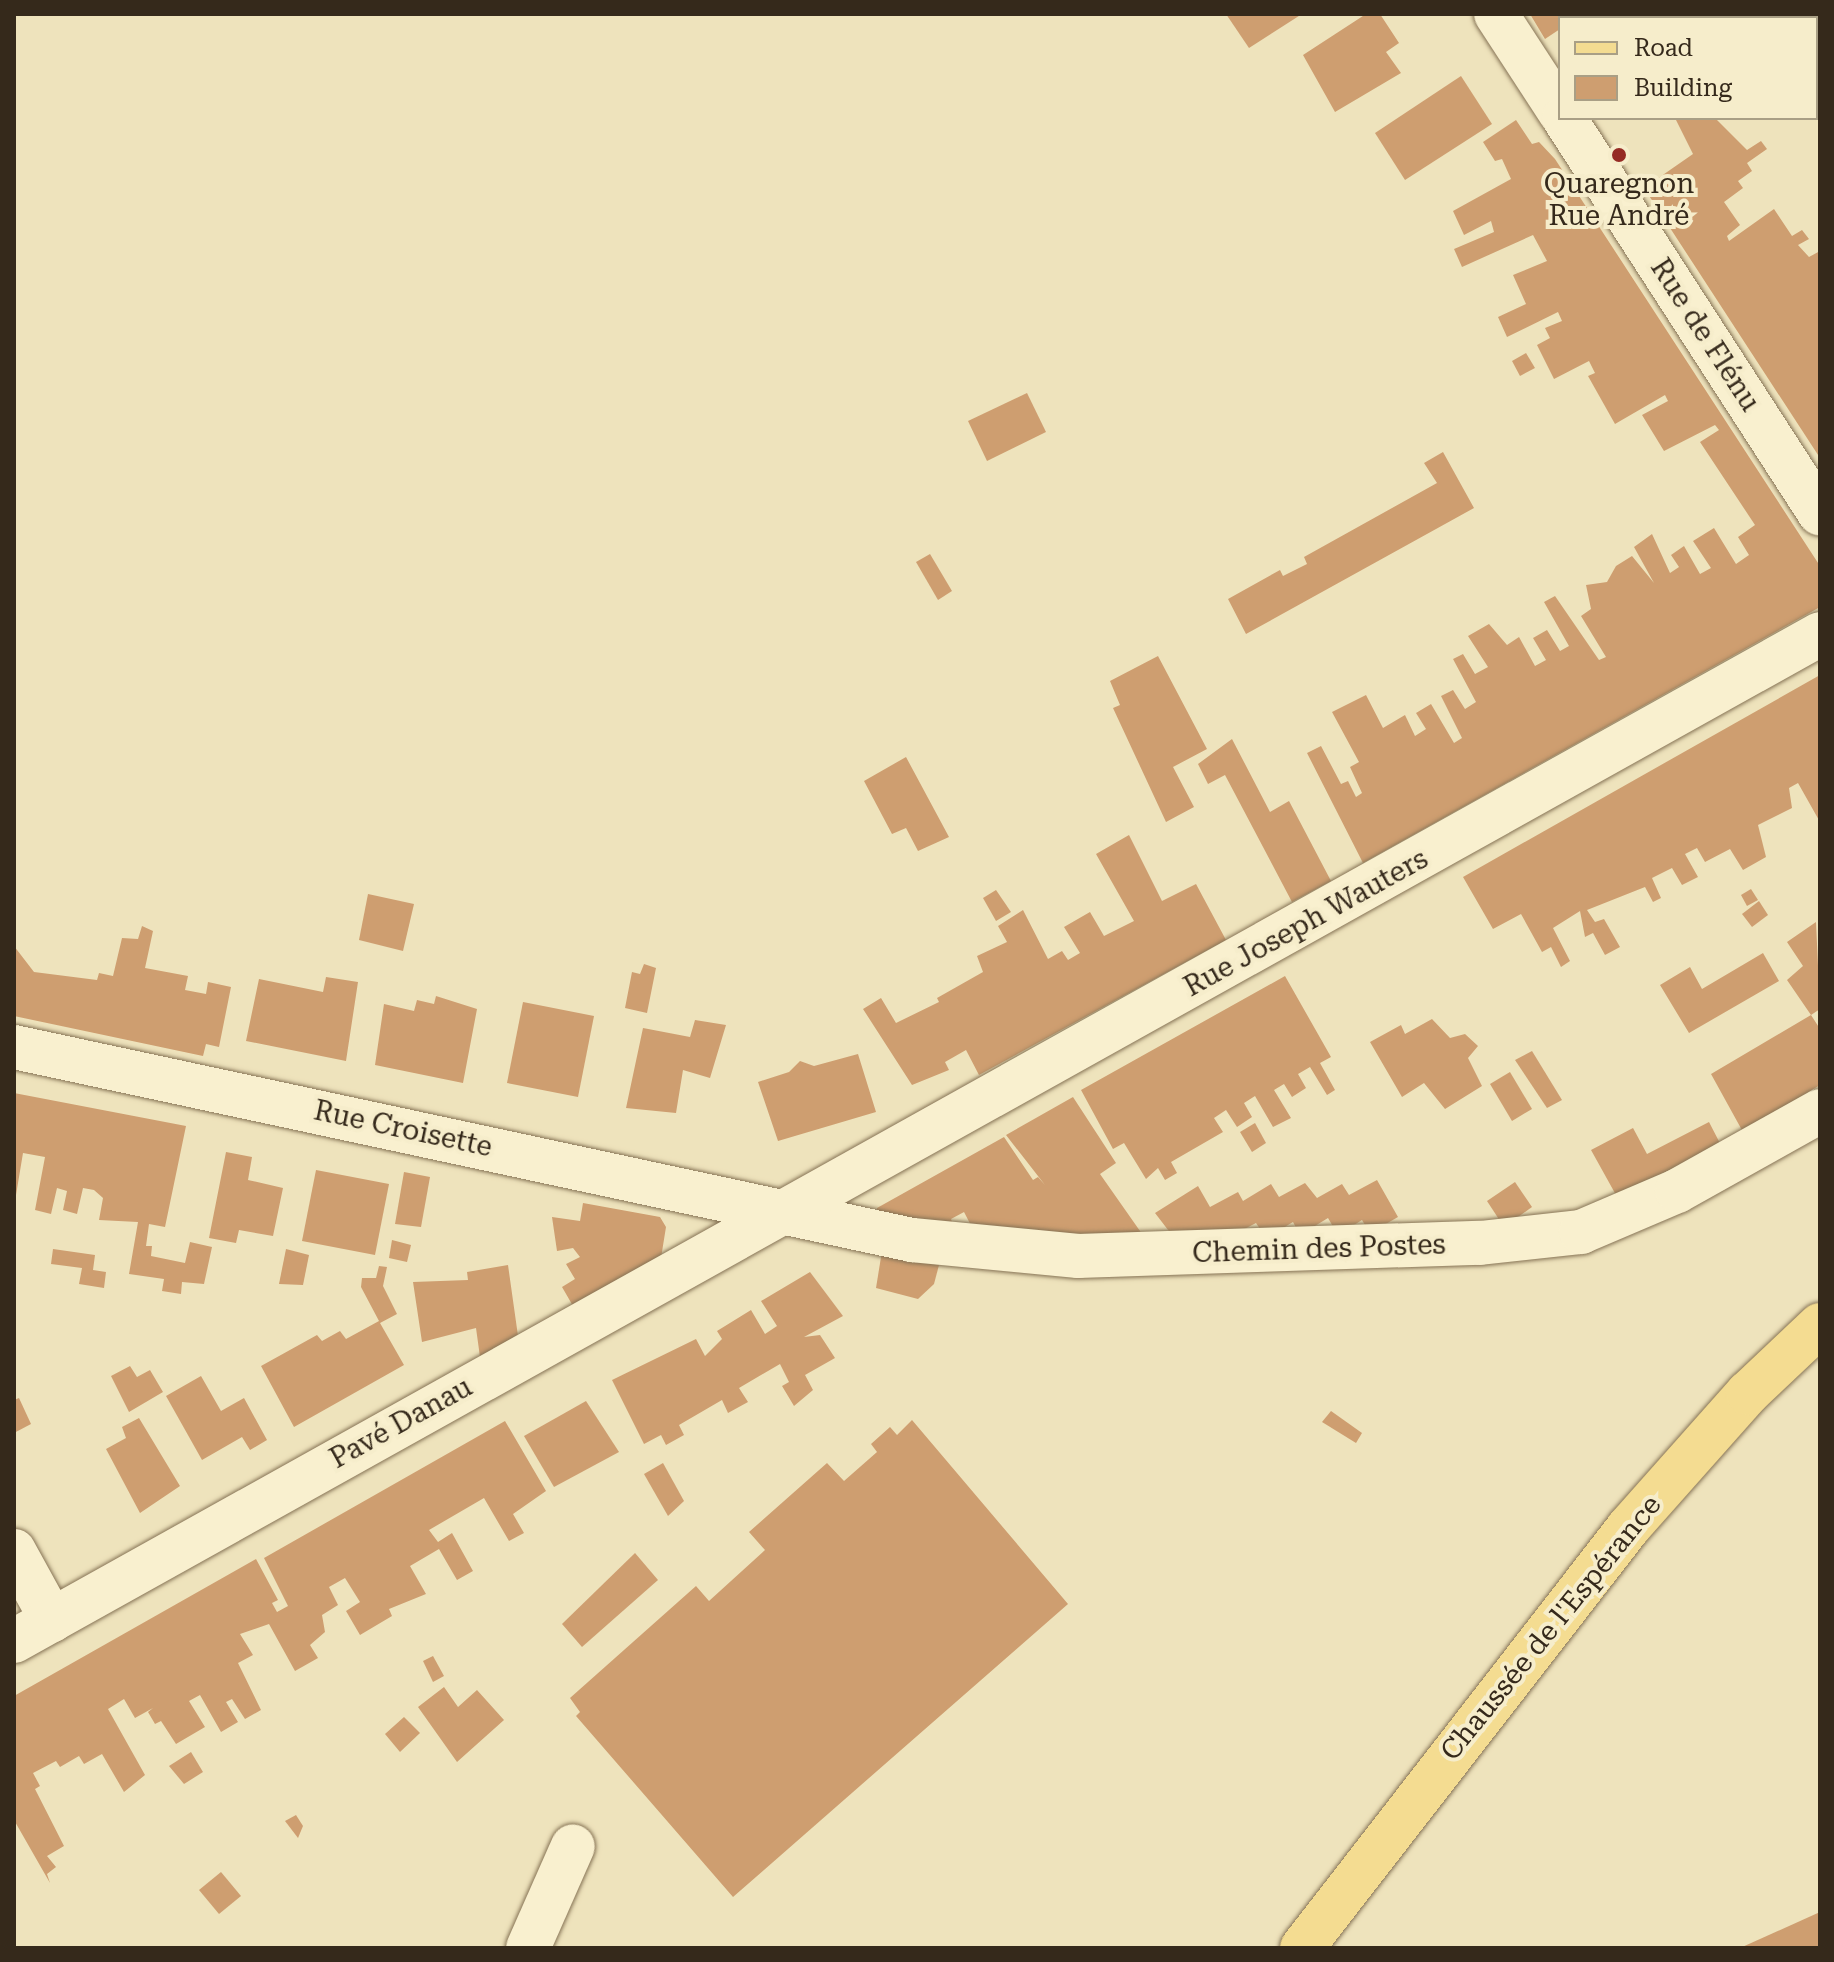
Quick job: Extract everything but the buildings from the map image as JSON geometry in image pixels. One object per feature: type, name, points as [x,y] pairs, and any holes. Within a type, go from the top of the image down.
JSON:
[{"type":"main road","name":"Chaussée de l'Espérance","points":[[1302,1948],[1618,1540],[1748,1393],[1820,1325]]},
{"type":"street","points":[[1496,14],[1558,109]]},
{"type":"street","name":"Rue de Flénu","points":[[1565,120],[1820,513]]},
{"type":"street","name":"Rue Joseph Wauters","points":[[792,1211],[1820,634]]},
{"type":"street","name":"Rue Croisette","points":[[14,1047],[792,1211]]},
{"type":"street","name":"Chemin des Postes","points":[[792,1211],[912,1240],[1078,1256],[1531,1240],[1627,1217],[1820,1111]]},
{"type":"street","name":"Pavé Danau","points":[[14,1641],[792,1211]]},
{"type":"street","points":[[14,1551],[52,1620]]},
{"type":"street","points":[[528,1948],[573,1846]]},
{"type":"place","name":"Quaregnon Rue André","points":[[1619,155]]}]
